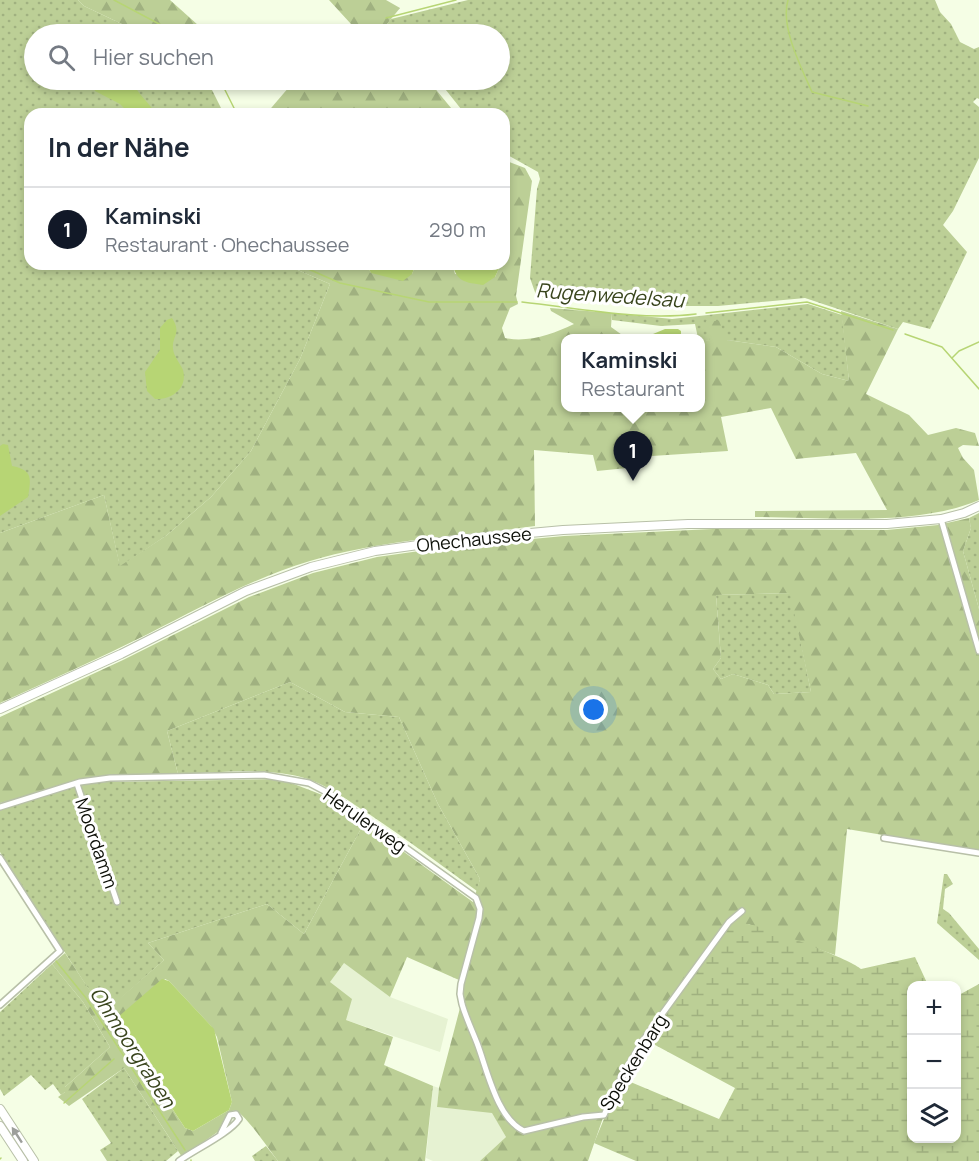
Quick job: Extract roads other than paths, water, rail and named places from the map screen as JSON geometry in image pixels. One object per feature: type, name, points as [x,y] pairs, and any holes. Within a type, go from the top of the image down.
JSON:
[{"type":"main road","name":"Ohechaussee","points":[[0,709],[123,653],[246,591],[311,567],[375,551],[454,540],[563,530],[687,524],[887,524],[941,519],[979,506]]},
{"type":"main road","points":[[0,1109],[34,1161]]},
{"type":"main road","points":[[0,1126],[23,1161]]},
{"type":"street","points":[[941,519],[979,651]]},
{"type":"street","name":"Herulerweg","points":[[0,807],[76,784],[110,778],[264,775],[303,782],[332,795],[476,898],[480,909],[479,918],[460,994],[471,1030]]},
{"type":"street","name":"Moordamm","points":[[76,784],[117,902]]},
{"type":"street","points":[[884,838],[979,853]]},
{"type":"street","points":[[0,858],[60,951],[0,1005]]},
{"type":"street","name":"Speckenbarg","points":[[471,1030],[488,1078],[508,1119],[516,1128],[524,1131],[532,1130],[604,1114],[621,1078],[644,1039],[729,922],[742,911]]},
{"type":"street","points":[[179,1161],[221,1133]]},
{"type":"water","points":[[138,90],[151,108],[124,108],[95,91]]},
{"type":"water","points":[[369,270],[414,270],[403,281],[371,273]]},
{"type":"water","points":[[455,270],[498,270],[495,277],[483,285],[463,280]]},
{"type":"water","points":[[172,318],[176,328],[173,349],[183,370],[183,383],[177,392],[167,398],[155,399],[147,391],[145,372],[160,350],[160,328]]},
{"type":"water","points":[[665,329],[681,331],[681,334],[653,334]]},
{"type":"water","points":[[8,445],[12,466],[27,473],[30,485],[28,497],[0,516],[0,446]]},
{"type":"water","points":[[162,979],[169,981],[214,1029],[232,1102],[229,1110],[193,1131],[185,1128],[135,1052],[128,1049],[128,1041],[117,1021],[118,1017]]},
{"type":"waterway","name":"Rugenwedelsau","points":[[114,0],[159,24]]},
{"type":"waterway","points":[[386,18],[456,0]]},
{"type":"waterway","points":[[788,0],[786,10],[789,34],[812,92],[868,106]]},
{"type":"waterway","name":"Rugenwedelsau","points":[[225,90],[234,108]]},
{"type":"waterway","name":"Rugenwedelsau","points":[[311,270],[340,283],[429,302],[517,302]]},
{"type":"waterway","name":"Rugenwedelsau","points":[[522,302],[631,315],[696,314]]},
{"type":"waterway","name":"Rugenwedelsau","points":[[706,313],[807,302],[893,330]]},
{"type":"waterway","name":"Rugenwedelsau","points":[[905,334],[942,347],[979,389]]},
{"type":"waterway","points":[[952,358],[959,351],[979,342]]},
{"type":"waterway","name":"Ohmoorgraben","points":[[56,961],[86,998],[185,1150]]},
{"type":"waterway","points":[[64,1103],[114,1059]]},
{"type":"place","name":"Kaminski","points":[[633,481]]}]
